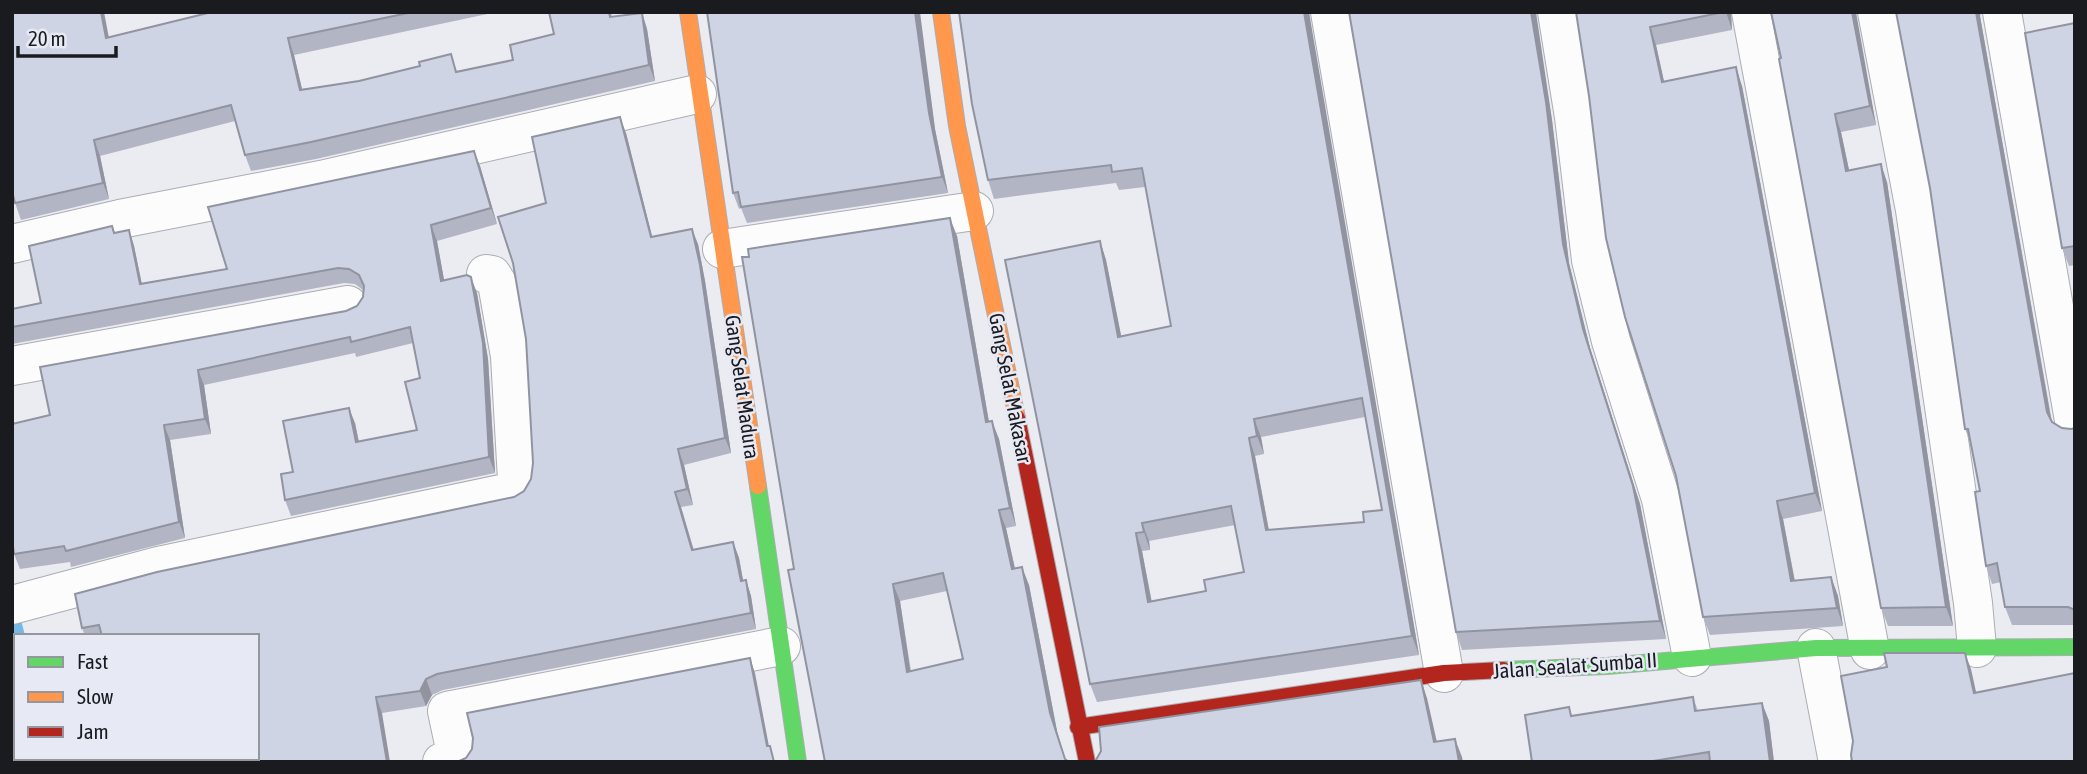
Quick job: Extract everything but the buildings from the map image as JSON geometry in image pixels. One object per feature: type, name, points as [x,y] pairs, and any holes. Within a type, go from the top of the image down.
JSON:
[{"type":"street","name":"Gang Selat Madura","points":[[688,12],[798,762]]},
{"type":"street","name":"Gang Selat Makasar","points":[[941,12],[957,126],[1087,762]]},
{"type":"street","points":[[1330,12],[1444,673]]},
{"type":"street","points":[[1557,12],[1595,282],[1611,341],[1653,464],[1692,657]]},
{"type":"street","points":[[1751,12],[1870,650]]},
{"type":"street","points":[[1877,12],[1915,209],[1973,603],[1977,648]]},
{"type":"street","points":[[2002,12],[2075,426]]},
{"type":"street","points":[[12,244],[120,219],[320,180],[698,94]]},
{"type":"street","points":[[722,249],[974,211]]},
{"type":"street","points":[[24,600],[158,566],[515,491],[517,480],[510,356],[497,283],[492,275],[486,274]]},
{"type":"street","points":[[12,366],[348,305]]},
{"type":"street","points":[[442,762],[457,758],[447,711],[780,646]]},
{"type":"street","name":"Jalan Sealat Sumba II","points":[[1078,727],[1444,673],[1607,666],[1816,648],[1870,650],[2075,647]]},
{"type":"street","points":[[1816,648],[1838,762]]},
{"type":"waterway","points":[[14,613],[19,634]]},
{"type":"traffic: fast","points":[[758,486],[798,762]]},
{"type":"traffic: fast","points":[[1503,670],[1607,666],[1816,648],[2075,647]]},
{"type":"traffic: slow","points":[[688,12],[758,486]]},
{"type":"traffic: slow","points":[[941,12],[957,126],[1017,418]]},
{"type":"traffic: jam","points":[[1017,418],[1087,762]]},
{"type":"traffic: jam","points":[[1078,727],[1444,673],[1503,670]]}]
